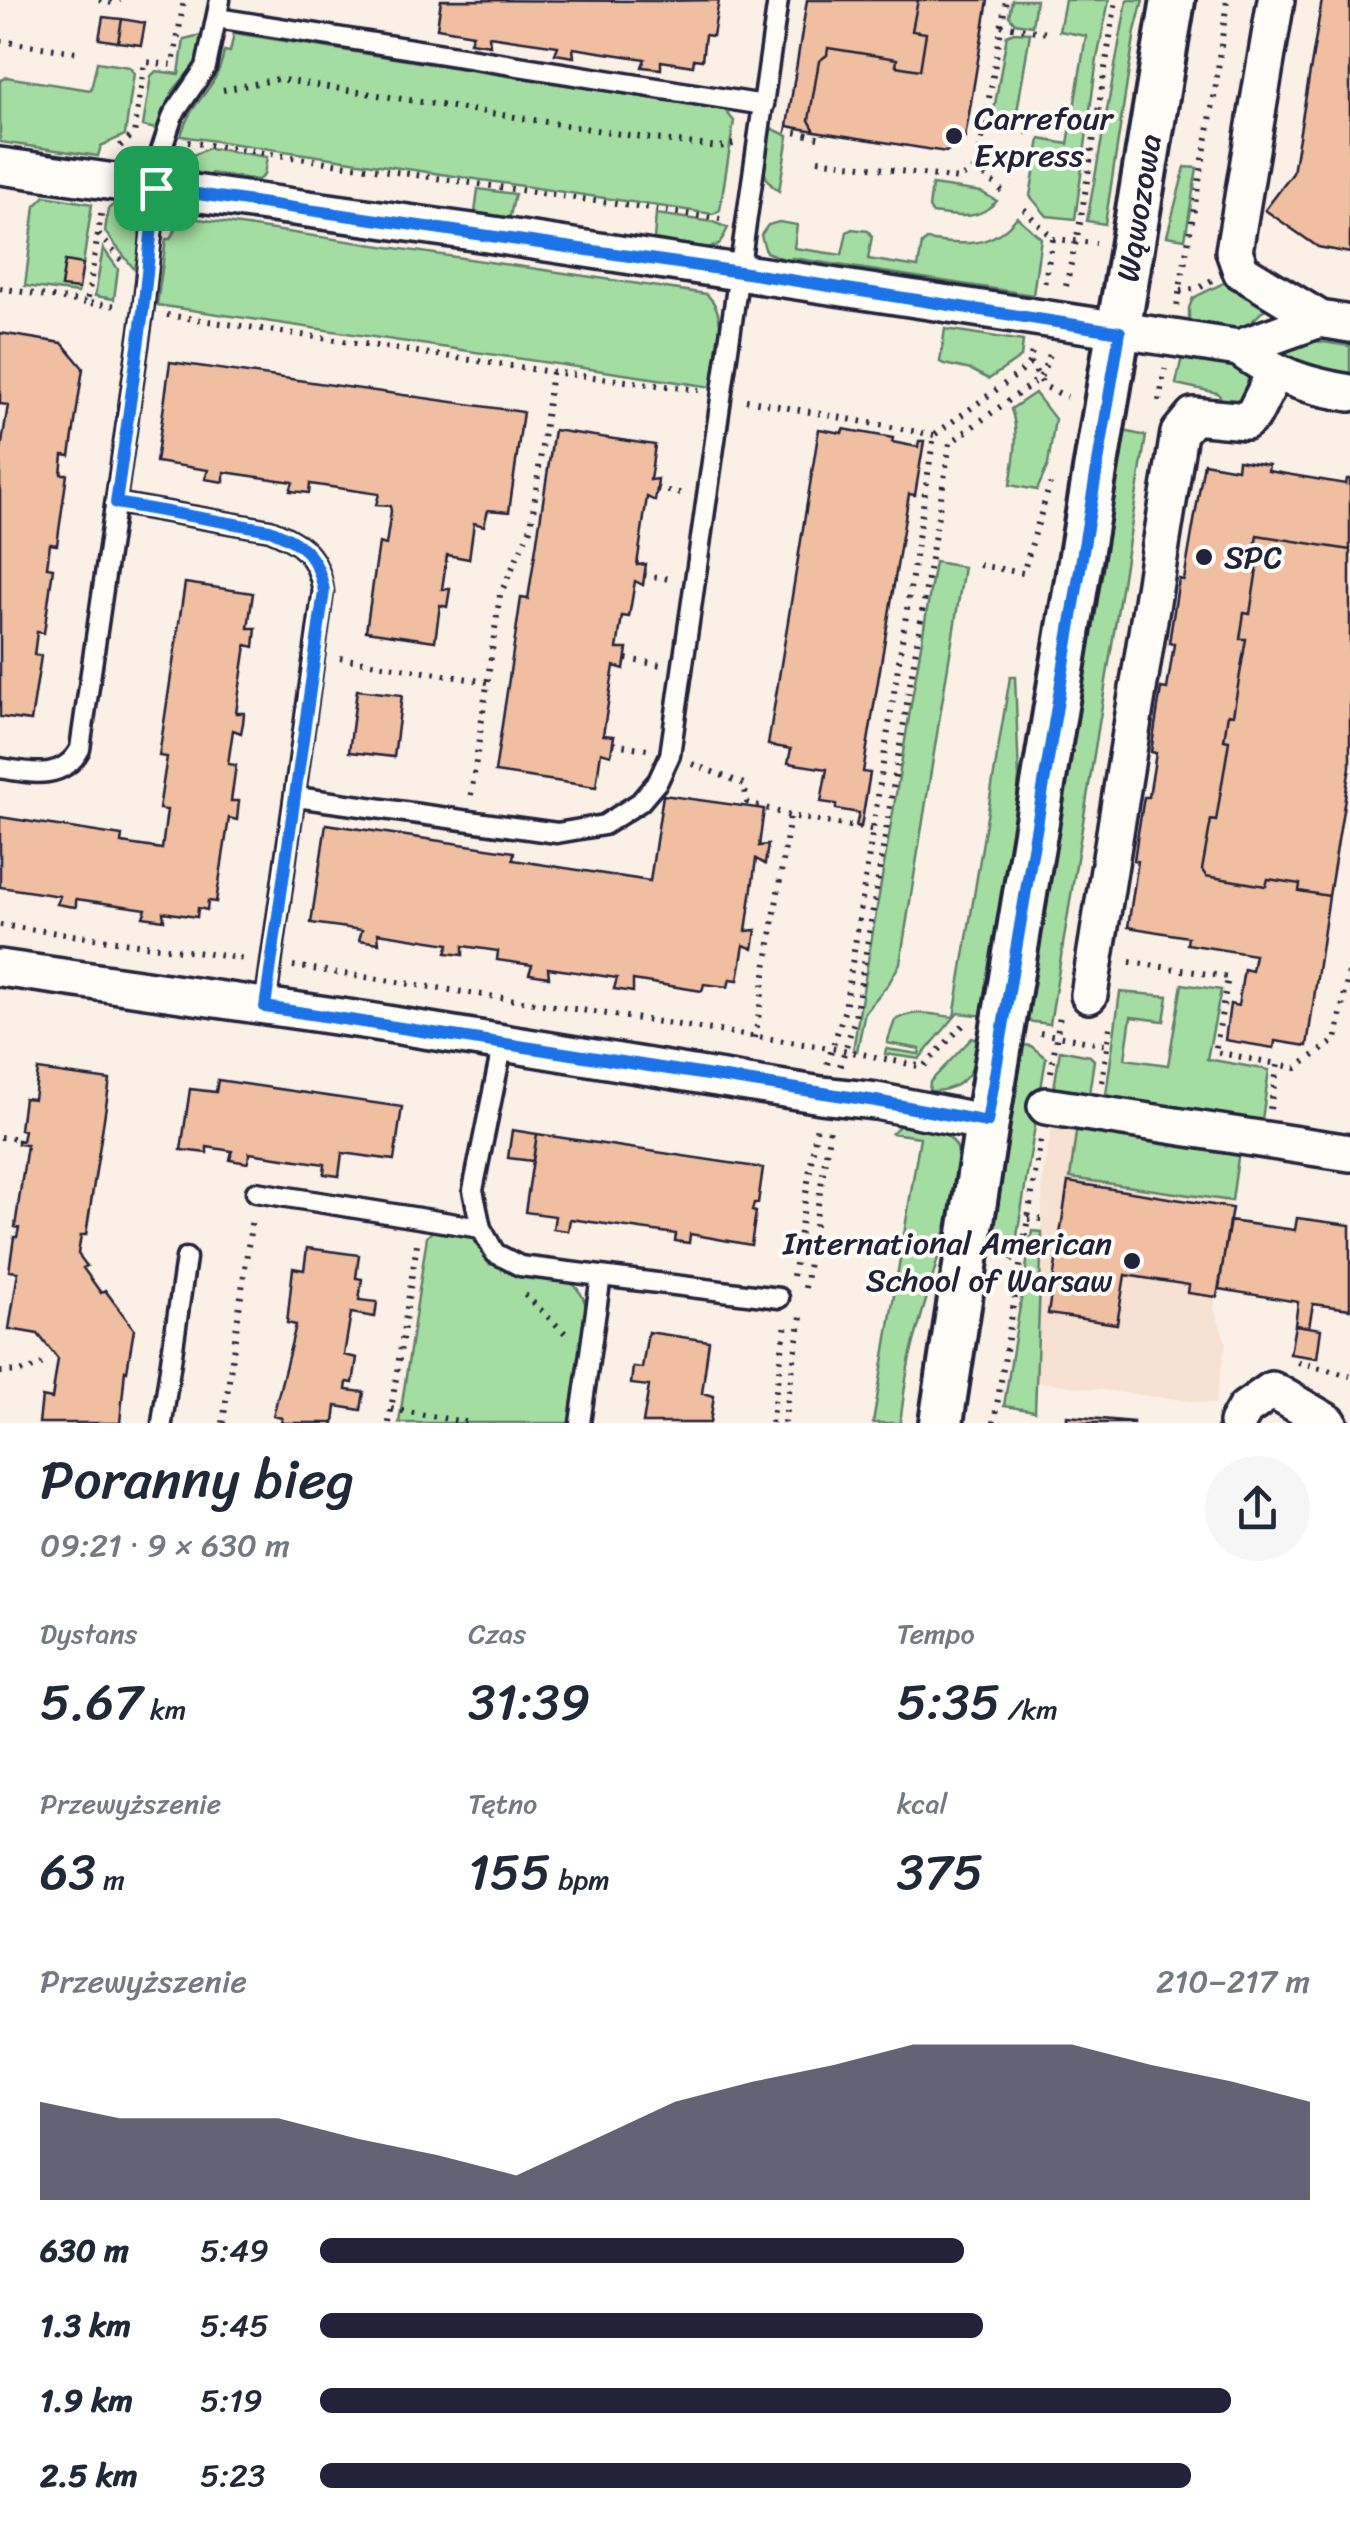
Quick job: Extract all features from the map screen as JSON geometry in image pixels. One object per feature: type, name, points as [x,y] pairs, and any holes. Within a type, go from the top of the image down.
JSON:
[{"type":"street","name":"Wąwozowa","points":[[941,1423],[1172,0]]},
{"type":"street","points":[[1276,0],[1234,251],[1241,271],[1335,322]]},
{"type":"street","points":[[0,166],[1238,348],[1335,322]]},
{"type":"street","points":[[1238,348],[1274,374],[1350,393]]},
{"type":"street","points":[[1101,1003],[1095,958],[1179,434],[1193,416],[1246,421],[1254,414],[1274,374]]},
{"type":"street","points":[[0,968],[504,1043],[987,1122]]},
{"type":"street","points":[[1046,1106],[1350,1152]]},
{"type":"street","points":[[1237,1423],[1245,1409],[1272,1390],[1329,1423]]},
{"type":"lane","points":[[296,797],[557,833],[604,825],[640,802],[658,780],[670,755],[778,0]]},
{"type":"lane","points":[[0,768],[36,774],[58,771],[80,749],[143,311],[161,151],[174,115],[200,80],[219,9],[740,102],[763,111]]},
{"type":"lane","points":[[116,503],[270,530],[291,538],[320,568],[324,591],[265,1007]]},
{"type":"lane","points":[[504,1043],[473,1190],[480,1228],[495,1253],[520,1266],[779,1298]]},
{"type":"lane","points":[[256,1192],[480,1228]]},
{"type":"lane","points":[[162,1423],[186,1258]]},
{"type":"lane","points":[[580,1423],[601,1276]]},
{"type":"path","points":[[99,0],[120,0]]},
{"type":"path","points":[[110,153],[134,134],[145,62],[173,65],[184,0]]},
{"type":"path","points":[[818,160],[959,180],[977,168],[1006,0]]},
{"type":"path","points":[[805,1288],[830,1049],[845,1008],[934,435],[1030,362],[1076,241],[1116,0]]},
{"type":"path","points":[[1175,318],[1215,92],[1227,0]]},
{"type":"path","points":[[1001,25],[1047,33]]},
{"type":"path","points":[[0,41],[82,53]]},
{"type":"path","points":[[200,80],[224,90],[278,79],[646,138],[719,147],[734,144]]},
{"type":"path","points":[[731,163],[740,102]]},
{"type":"path","points":[[763,111],[788,132],[822,138]]},
{"type":"path","points":[[984,125],[1030,132]]},
{"type":"path","points":[[182,142],[723,220],[726,201]]},
{"type":"path","points":[[977,168],[1002,190]]},
{"type":"path","points":[[86,303],[103,200]]},
{"type":"path","points":[[1024,209],[1053,238],[1102,244]]},
{"type":"path","points":[[98,234],[123,262],[121,276]]},
{"type":"path","points":[[792,1282],[828,1096],[855,1018],[950,443],[1040,378],[1053,346],[1045,320],[1053,238]]},
{"type":"path","points":[[0,288],[552,372],[723,394],[934,435]]},
{"type":"path","points":[[114,325],[119,291]]},
{"type":"path","points":[[1030,362],[1044,386],[1076,400]]},
{"type":"path","points":[[471,797],[500,596],[531,528],[552,372]]},
{"type":"path","points":[[1062,415],[1063,396]]},
{"type":"path","points":[[979,565],[1023,573],[1052,478]]},
{"type":"path","points":[[657,489],[690,495]]},
{"type":"path","points":[[644,574],[676,580]]},
{"type":"path","points":[[659,682],[664,648]]},
{"type":"path","points":[[315,654],[487,682]]},
{"type":"path","points":[[626,660],[662,665]]},
{"type":"path","points":[[646,759],[651,732]]},
{"type":"path","points":[[613,744],[648,749]]},
{"type":"path","points":[[670,755],[744,784],[747,802],[790,816],[872,830]]},
{"type":"path","points":[[755,1038],[790,816]]},
{"type":"path","points":[[0,925],[272,962],[843,1050],[924,1067],[966,1022],[980,1024]]},
{"type":"path","points":[[1095,958],[1228,977],[1215,1052],[1296,1068],[1336,1040],[1350,966]]},
{"type":"path","points":[[1097,1113],[1107,1045],[1101,1003]]},
{"type":"path","points":[[1057,1036],[1107,1045]]},
{"type":"path","points":[[1275,1082],[1278,1064]]},
{"type":"path","points":[[994,1423],[1046,1106]]},
{"type":"path","points":[[0,1137],[13,1138]]},
{"type":"path","points":[[223,1423],[256,1192]]},
{"type":"path","points":[[389,1423],[421,1218]]},
{"type":"path","points":[[1028,1219],[1042,1219]]},
{"type":"path","points":[[495,1253],[495,1266],[589,1357]]},
{"type":"path","points":[[784,1423],[802,1308]]},
{"type":"path","points":[[770,1423],[787,1318]]},
{"type":"path","points":[[0,1372],[27,1371],[42,1364]]},
{"type":"path","points":[[391,1410],[470,1423]]},
{"type":"shaded area","name":"International American School of Warsaw","points":[[1053,1122],[1239,1150],[1214,1309],[1226,1343],[1215,1404],[1038,1382],[1043,1173]]},
{"type":"green space","points":[[1012,0],[1036,0],[1032,26],[1015,23],[1009,16]]},
{"type":"green space","points":[[1065,0],[1109,0],[1075,219],[1047,216],[1030,196],[1040,139],[1068,144],[1086,36],[1059,31]]},
{"type":"green space","points":[[1127,0],[1143,0],[1105,224],[1087,221]]},
{"type":"green space","points":[[234,33],[725,110],[734,121],[720,210],[713,214],[181,136],[185,123],[216,77],[224,51],[230,52]]},
{"type":"green space","points":[[1030,33],[1015,124],[998,122],[993,116],[1007,35]]},
{"type":"green space","points":[[201,35],[196,63],[173,91],[156,129],[143,126],[151,76],[156,71],[179,74],[184,39]]},
{"type":"green space","points":[[97,62],[129,67],[134,73],[125,135],[101,146],[98,156],[0,142],[0,81],[6,77],[91,90]]},
{"type":"green space","points":[[771,128],[788,136],[779,191],[764,171]]},
{"type":"green space","points":[[209,148],[267,157],[264,175],[258,180],[201,175],[186,158]]},
{"type":"green space","points":[[1185,167],[1197,168],[1185,239],[1167,236]]},
{"type":"green space","points":[[932,185],[981,192],[997,201],[974,215],[932,213]]},
{"type":"green space","points":[[478,189],[515,194],[510,216],[475,213]]},
{"type":"green space","points":[[45,196],[92,204],[83,264],[65,262],[61,286],[79,289],[78,293],[25,286],[35,206]]},
{"type":"green space","points":[[113,205],[124,209],[137,222],[135,270],[105,232],[108,209]]},
{"type":"green space","points":[[656,214],[713,222],[728,228],[719,245],[702,249],[654,239]]},
{"type":"green space","points":[[1017,217],[1041,238],[1033,295],[792,258],[791,262],[766,252],[761,235],[768,225],[797,225],[794,248],[842,255],[847,232],[868,231],[872,236],[868,259],[918,267],[922,244],[927,240],[987,240]]},
{"type":"green space","points":[[192,218],[706,294],[714,303],[720,325],[712,387],[157,305],[166,239],[170,239],[179,223]]},
{"type":"green space","points":[[103,248],[118,269],[114,299],[95,296]]},
{"type":"green space","points":[[1230,280],[1267,307],[1243,330],[1189,324],[1193,298]]},
{"type":"green space","points":[[945,329],[1023,341],[1021,357],[989,379],[944,364],[940,362]]},
{"type":"green space","points":[[1294,338],[1350,346],[1350,376],[1283,367],[1264,350]]},
{"type":"green space","points":[[1182,357],[1239,367],[1248,378],[1247,394],[1234,407],[1226,408],[1218,393],[1176,384]]},
{"type":"green space","points":[[1035,393],[1055,419],[1048,465],[1037,490],[1010,485],[1016,437],[1011,409]]},
{"type":"green space","points":[[1124,431],[1146,436],[1050,1024],[1026,1021]]},
{"type":"green space","points":[[935,562],[964,567],[900,963],[865,1012],[857,1051],[853,1050]]},
{"type":"green space","points":[[1010,677],[1015,677],[1019,777],[1011,868],[986,1016],[958,1013],[919,1059],[885,1054],[886,1049],[919,1054],[920,1049],[887,1043],[895,1020],[917,1013],[954,1017]]},
{"type":"green space","points":[[1182,984],[1221,990],[1207,1059],[1269,1070],[1261,1127],[1105,1102],[1120,992],[1168,996],[1164,1021],[1131,1017],[1125,1059],[1168,1065]]},
{"type":"green space","points":[[972,1038],[981,1041],[966,1078],[950,1088],[929,1091],[930,1082]]},
{"type":"green space","points":[[1022,1045],[1031,1046],[1046,1058],[1013,1261],[993,1238]]},
{"type":"green space","points":[[1060,1050],[1094,1060],[1088,1101],[1053,1095]]},
{"type":"green space","points":[[902,1123],[932,1128],[951,1139],[958,1161],[956,1185],[909,1362],[900,1423],[873,1423],[920,1137],[892,1133]]},
{"type":"green space","points":[[1077,1125],[1239,1150],[1232,1201],[1070,1178]]},
{"type":"green space","points":[[435,1228],[470,1233],[489,1264],[560,1276],[580,1293],[586,1308],[572,1423],[399,1423],[427,1237]]},
{"type":"green space","points":[[1032,1231],[1042,1232],[1035,1411],[1004,1406]]},
{"type":"building","points":[[441,0],[719,0],[713,36],[705,35],[702,60],[694,59],[693,66],[661,61],[661,69],[642,67],[645,59],[573,48],[574,57],[555,54],[558,46],[489,36],[490,45],[470,42],[473,34],[437,28]]},
{"type":"building","points":[[807,0],[918,0],[912,31],[926,33],[920,70],[896,66],[897,59],[828,48],[827,55],[819,61],[809,120],[815,131],[787,126]]},
{"type":"building","points":[[918,0],[988,0],[965,138],[946,152],[815,131],[809,120],[819,61],[827,55],[828,48],[897,59],[896,66],[920,70],[926,33],[912,31]]},
{"type":"building","points":[[1322,0],[1350,0],[1350,253],[1318,247],[1265,210],[1293,173]]},
{"type":"building","points":[[103,17],[122,19],[118,42],[99,39]]},
{"type":"building","points":[[122,19],[145,23],[141,45],[118,42]]},
{"type":"building","points":[[65,261],[83,264],[79,289],[61,287]]},
{"type":"building","points":[[0,333],[62,343],[83,368],[70,456],[63,455],[61,474],[67,474],[57,545],[50,544],[47,567],[53,568],[44,633],[37,632],[34,655],[41,656],[31,721],[0,717],[0,456],[8,405],[0,404]]},
{"type":"building","points":[[170,362],[523,412],[509,512],[488,510],[484,526],[474,523],[469,559],[447,555],[442,589],[450,589],[447,607],[440,605],[435,641],[366,631],[379,543],[386,545],[391,511],[390,506],[376,505],[379,494],[310,484],[309,493],[290,491],[293,482],[224,472],[224,482],[205,479],[208,470],[156,462]]},
{"type":"building","points":[[819,429],[893,438],[892,442],[918,447],[919,441],[924,441],[915,495],[909,494],[863,772],[870,773],[861,827],[856,826],[859,813],[821,802],[827,769],[788,763],[791,749],[768,745]]},
{"type":"building","points":[[554,430],[655,445],[650,480],[658,479],[657,489],[655,501],[647,497],[637,565],[646,564],[643,585],[635,581],[629,617],[622,616],[617,649],[627,649],[624,669],[614,666],[603,735],[614,736],[611,755],[601,752],[596,787],[495,772],[521,598],[528,599]]},
{"type":"building","points":[[1238,460],[1269,465],[1268,471],[1346,484],[1350,479],[1350,550],[1257,535],[1255,548],[1260,549],[1250,614],[1244,613],[1240,639],[1246,639],[1233,715],[1228,714],[1224,740],[1229,741],[1216,821],[1211,820],[1202,870],[1206,876],[1266,886],[1268,879],[1300,884],[1299,891],[1329,896],[1307,1046],[1275,1041],[1274,1048],[1225,1040],[1230,1004],[1238,1006],[1244,969],[1252,971],[1255,955],[1187,944],[1188,937],[1128,927],[1138,833],[1156,753],[1151,752],[1161,688],[1167,689],[1174,644],[1169,643],[1179,579],[1184,580],[1204,463],[1237,469]]},
{"type":"building","points":[[1257,535],[1350,550],[1350,767],[1329,896],[1299,891],[1300,884],[1268,879],[1266,886],[1206,876],[1202,870],[1211,820],[1216,821],[1229,741],[1224,740],[1228,714],[1233,715],[1246,639],[1240,639],[1244,613],[1250,614],[1260,549],[1255,548]]},
{"type":"building","points":[[185,583],[253,593],[248,628],[256,628],[254,647],[246,645],[236,713],[244,713],[243,723],[241,733],[233,730],[228,764],[236,765],[231,801],[239,801],[237,820],[229,818],[216,902],[208,901],[207,910],[198,908],[197,917],[163,912],[164,920],[143,917],[146,909],[76,899],[76,907],[68,906],[57,904],[60,896],[0,887],[0,817],[122,836],[121,843],[162,849],[167,810],[159,809],[167,757],[159,756]]},
{"type":"building","points":[[357,690],[402,695],[394,757],[349,752]]},
{"type":"building","points":[[663,795],[764,809],[759,846],[768,845],[765,864],[756,859],[746,931],[756,930],[753,949],[744,945],[738,980],[730,979],[728,987],[704,984],[702,991],[633,980],[633,992],[614,989],[617,978],[548,968],[549,977],[529,974],[532,965],[497,960],[498,951],[463,946],[463,955],[446,953],[449,944],[378,933],[379,943],[359,940],[362,930],[311,923],[326,824],[514,852],[513,860],[650,881]]},
{"type":"building","points":[[38,1070],[110,1080],[86,1235],[81,1235],[78,1254],[101,1293],[105,1290],[134,1329],[120,1423],[39,1423],[42,1397],[52,1399],[58,1359],[38,1334],[9,1329],[18,1272],[9,1271],[19,1228],[15,1227],[27,1145],[18,1144],[18,1140],[22,1141],[24,1130],[20,1129],[24,1098],[34,1099]]},
{"type":"building","points":[[218,1080],[402,1107],[394,1160],[342,1153],[339,1176],[324,1174],[325,1164],[249,1153],[248,1163],[230,1160],[232,1151],[207,1147],[207,1153],[181,1150],[190,1089],[216,1092]]},
{"type":"building","points":[[512,1130],[537,1134],[533,1161],[508,1158]]},
{"type":"building","points":[[537,1134],[763,1168],[758,1203],[754,1203],[752,1211],[756,1212],[751,1245],[690,1234],[689,1243],[675,1241],[676,1234],[570,1219],[568,1231],[553,1229],[555,1216],[525,1212]]},
{"type":"building","points":[[1068,1182],[1232,1208],[1217,1297],[1188,1293],[1189,1285],[1125,1275],[1117,1324],[1048,1314]]},
{"type":"building","points":[[1297,1218],[1350,1225],[1350,1309],[1313,1304],[1309,1327],[1295,1325],[1298,1302],[1219,1289],[1229,1221],[1295,1230]]},
{"type":"building","points":[[307,1248],[359,1255],[359,1300],[377,1302],[375,1317],[351,1313],[344,1355],[357,1358],[353,1383],[347,1382],[346,1390],[364,1392],[361,1410],[336,1406],[334,1423],[281,1423],[282,1418],[273,1416],[296,1325],[287,1323],[293,1268],[304,1270]]},
{"type":"building","points":[[1295,1325],[1321,1329],[1317,1358],[1290,1354]]},
{"type":"building","points":[[648,1332],[709,1341],[702,1393],[714,1396],[710,1423],[643,1423],[649,1386],[631,1384],[633,1367],[642,1368]]},
{"type":"building","points":[[1067,1416],[1133,1422],[1133,1423],[1067,1423]]},
{"type":"place","name":"Carrefour Express","points":[[954,136]]},
{"type":"place","name":"SPC","points":[[1204,557]]},
{"type":"place","name":"International American School of Warsaw","points":[[1132,1261]]},
{"type":"route","points":[[156,188],[487,234],[1120,332],[987,1122],[876,1101],[265,1007],[324,591],[320,568],[291,538],[270,530],[116,503],[156,188]]}]
